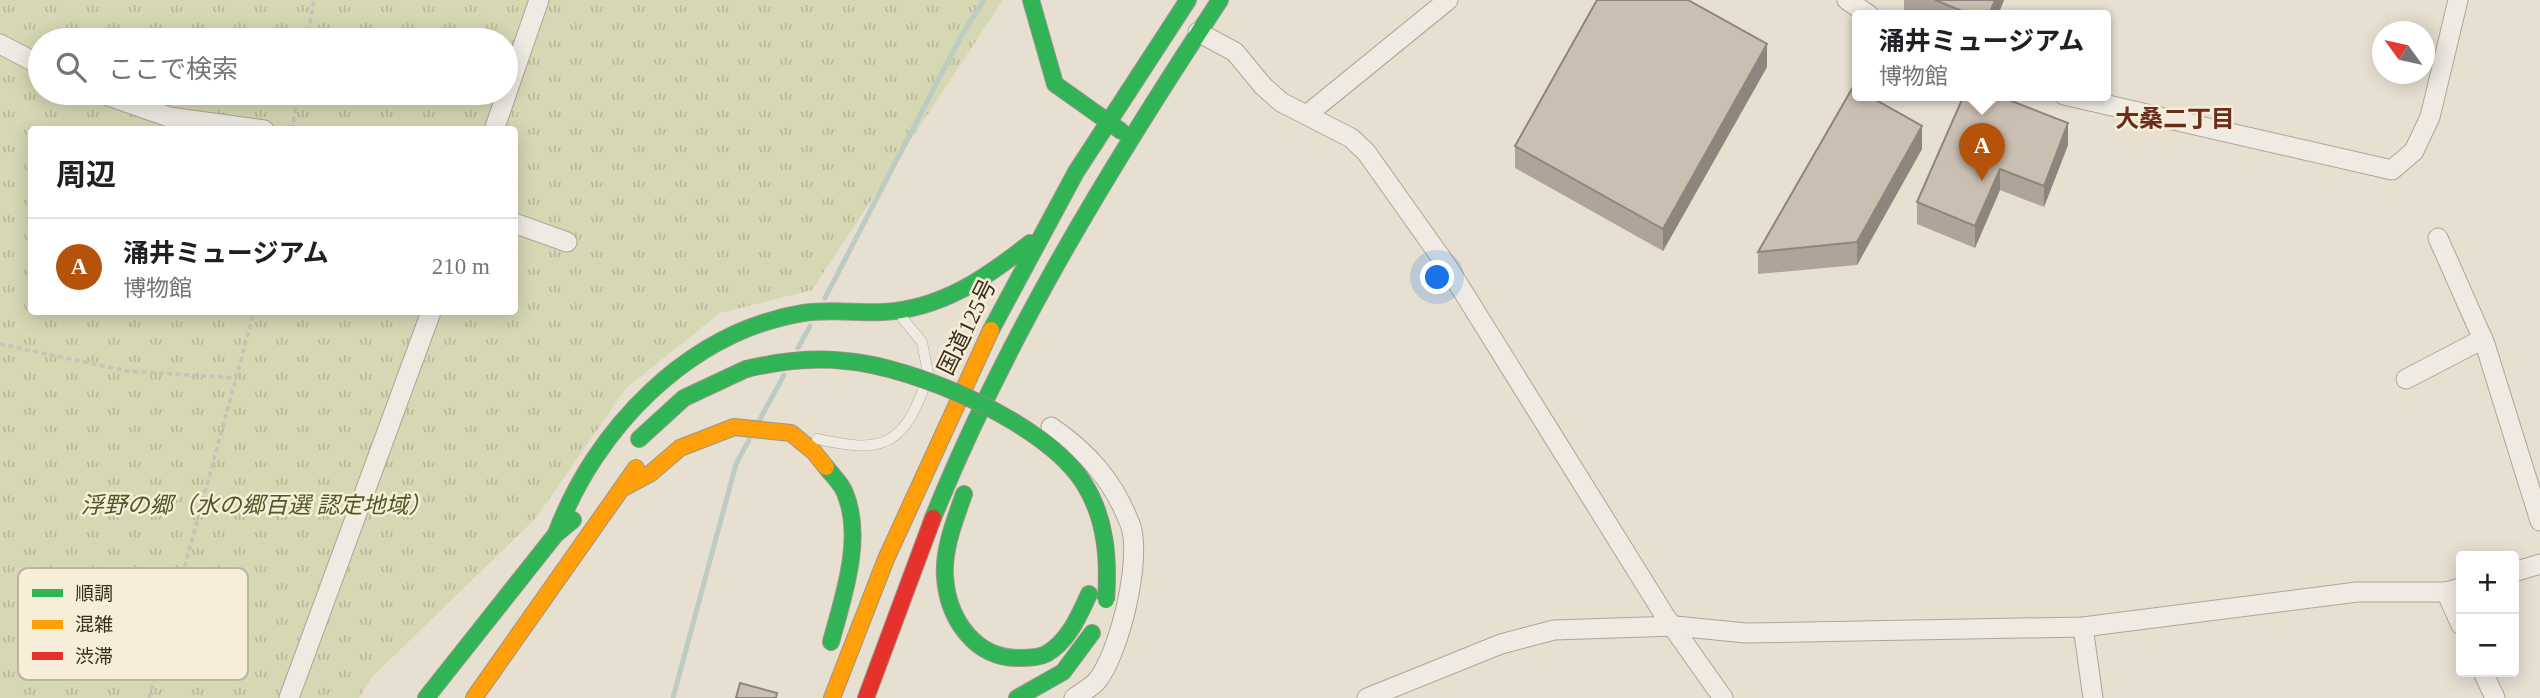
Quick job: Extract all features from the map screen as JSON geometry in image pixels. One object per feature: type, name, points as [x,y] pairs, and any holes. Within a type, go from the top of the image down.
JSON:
[{"type":"main road","points":[[1031,0],[1055,84],[1131,137]]},
{"type":"main road","name":"国道125号","points":[[832,698],[855,629],[970,371],[1041,235],[1107,122],[1188,0]]},
{"type":"main road","points":[[866,698],[898,600],[989,392],[1061,251],[1220,0]]},
{"type":"main road","points":[[556,534],[571,493],[630,413],[676,370],[716,345],[763,323],[802,313],[895,311],[946,299],[969,288],[1041,235]]},
{"type":"main road","points":[[631,448],[645,430],[684,398],[746,369],[784,360],[813,358],[899,370],[960,392],[1038,438],[1074,469],[1093,499],[1107,550],[1106,600],[1093,632],[1063,672],[1017,698]]},
{"type":"main road","points":[[474,698],[642,459],[669,430],[695,413],[753,385],[812,375],[869,382],[934,399],[966,412],[1028,452]]},
{"type":"main road","points":[[625,486],[651,473],[680,448],[734,427],[791,433],[814,452],[845,492],[852,528],[847,581],[817,698]]},
{"type":"main road","points":[[970,433],[971,475],[954,524],[945,575],[949,602],[964,635],[980,648],[1008,660],[1043,655],[1069,631],[1089,594],[1090,558]]},
{"type":"main road","points":[[426,698],[556,534],[586,510]]},
{"type":"street","points":[[518,61],[539,0]]},
{"type":"street","points":[[1309,113],[1448,0]]},
{"type":"street","points":[[1847,0],[1862,10]]},
{"type":"street","points":[[2090,101],[2392,170],[2414,151],[2431,117],[2458,0]]},
{"type":"street","points":[[1198,32],[1235,52],[1263,86],[1281,102],[1309,113],[1351,138],[1366,152],[1447,266],[1665,615],[1723,698]]},
{"type":"street","points":[[0,44],[28,59]]},
{"type":"street","points":[[134,105],[169,117],[235,126]]},
{"type":"street","points":[[495,126],[503,105]]},
{"type":"street","points":[[518,224],[567,242]]},
{"type":"street","points":[[2438,237],[2483,340],[2540,521]]},
{"type":"street","points":[[289,698],[430,315]]},
{"type":"street","points":[[2406,379],[2483,340]]},
{"type":"street","points":[[989,392],[1036,416],[1077,445],[1105,474],[1132,527],[1132,581],[1119,640],[1096,682],[1074,698]]},
{"type":"street","points":[[2519,570],[2540,564]]},
{"type":"street","points":[[1367,698],[1501,644],[1554,629],[1675,626],[1746,633],[2082,627],[2357,592],[2454,590],[2459,614]]},
{"type":"street","points":[[2082,627],[2093,698]]},
{"type":"street","points":[[2485,677],[2495,698]]},
{"type":"lane","points":[[791,433],[859,447],[877,444],[899,434],[914,415],[928,374],[922,342],[895,311]]},
{"type":"path","points":[[309,28],[314,0]]},
{"type":"path","points":[[293,126],[296,105]]},
{"type":"path","points":[[185,568],[253,315]]},
{"type":"path","points":[[0,344],[127,371],[237,378]]},
{"type":"path","points":[[149,698],[154,680]]},
{"type":"green space","name":"浮野の郷（水の郷百選 認定地域）","points":[[0,0],[1003,0],[812,290],[720,313],[626,388],[536,518],[372,677],[359,698],[0,698]]},
{"type":"building","points":[[1597,0],[1688,0],[1767,44],[1663,229],[1515,146]]},
{"type":"building","points":[[1935,0],[1995,0],[1991,10],[1960,10]]},
{"type":"building","points":[[1852,89],[1852,101],[1878,101],[1922,126],[1857,242],[1758,252]]},
{"type":"building","points":[[1961,101],[2011,101],[2068,123],[2044,186],[2000,169],[1975,226],[1917,202]]},
{"type":"building","points":[[740,683],[777,693],[776,698],[736,698]]},
{"type":"waterway","points":[[825,298],[960,38],[984,0]]},
{"type":"waterway","points":[[798,348],[810,326]]},
{"type":"waterway","points":[[760,419],[784,375]]},
{"type":"waterway","points":[[673,698],[736,464],[749,440]]},
{"type":"traffic: fast","points":[[1031,0],[1055,84],[1121,131]]},
{"type":"traffic: fast","points":[[991,330],[1076,172],[1188,0]]},
{"type":"traffic: fast","points":[[933,518],[994,383],[1064,252],[1140,124],[1220,0]]},
{"type":"traffic: fast","points":[[556,534],[573,495],[595,458],[621,423],[651,391],[685,364],[721,341],[761,324],[803,313],[883,312],[924,305],[962,290],[1030,243]]},
{"type":"traffic: fast","points":[[746,369],[808,360],[846,361],[875,366],[942,386],[1010,419],[1065,460],[1091,495],[1104,539],[1106,600]]},
{"type":"traffic: fast","points":[[639,439],[684,398],[746,369]]},
{"type":"traffic: fast","points":[[826,467],[844,490],[853,529],[850,568],[831,642]]},
{"type":"traffic: fast","points":[[964,494],[948,545],[945,577],[947,593],[958,621],[977,644],[1004,657],[1030,658],[1046,654],[1067,636],[1089,594]]},
{"type":"traffic: fast","points":[[426,698],[556,534],[573,520]]},
{"type":"traffic: fast","points":[[1017,698],[1063,672],[1092,633]]},
{"type":"traffic: slow","points":[[832,698],[886,559],[991,330]]},
{"type":"traffic: slow","points":[[625,487],[651,473],[680,448],[734,427],[791,433],[814,452],[826,467]]},
{"type":"traffic: slow","points":[[474,698],[636,468]]},
{"type":"traffic: jam","points":[[866,698],[933,518]]},
{"type":"place","name":"涌井ミュージアム","points":[[1982,181]]},
{"type":"district","name":"大桑二丁目","points":[[2175,119]]}]
